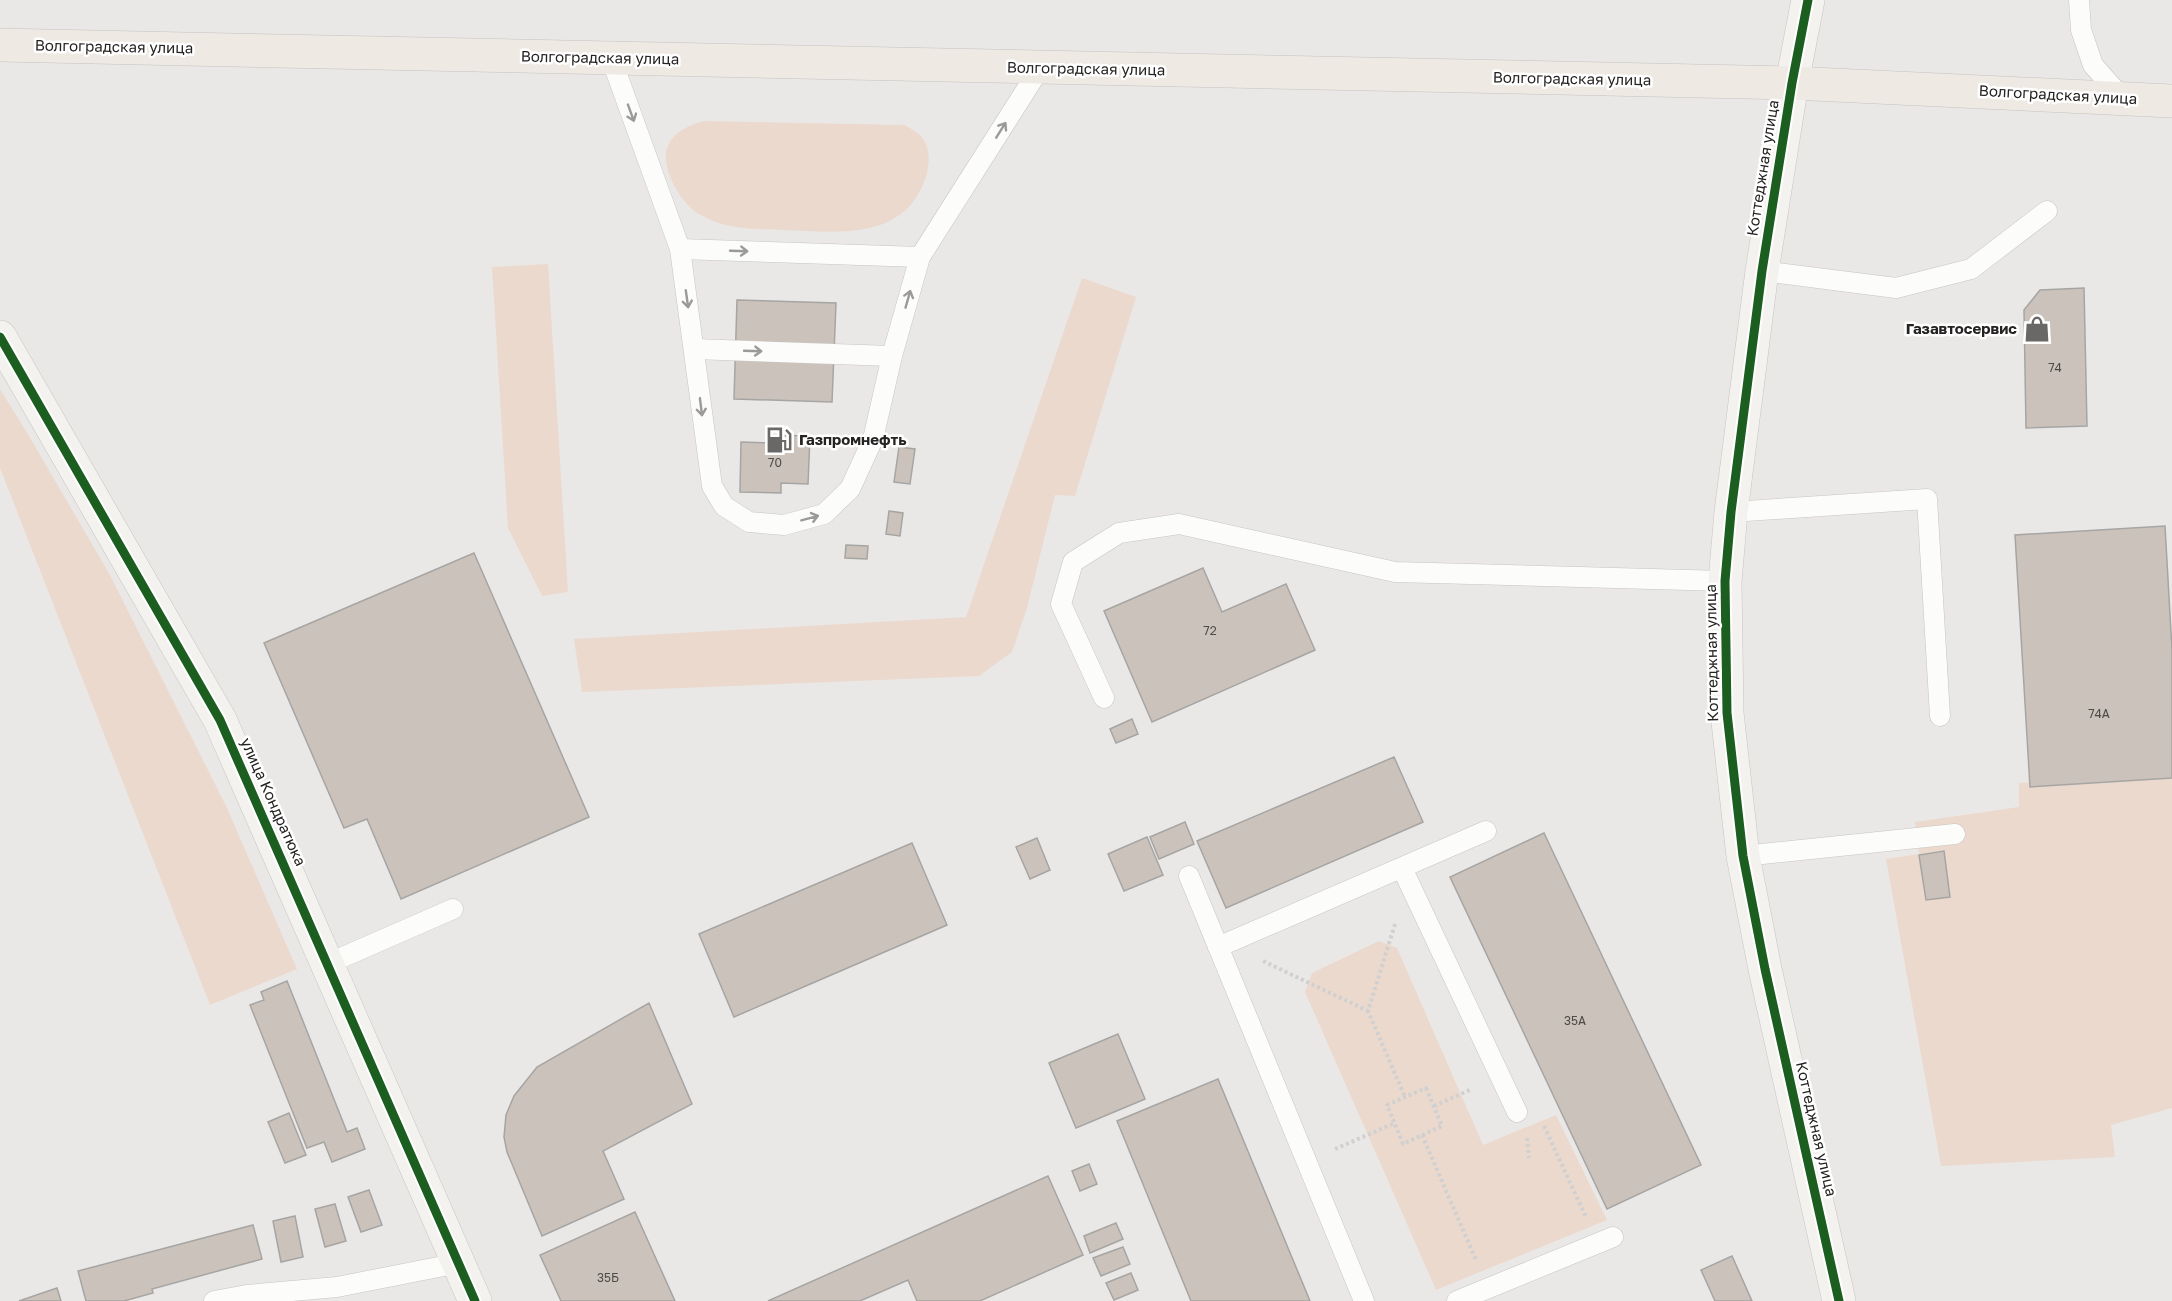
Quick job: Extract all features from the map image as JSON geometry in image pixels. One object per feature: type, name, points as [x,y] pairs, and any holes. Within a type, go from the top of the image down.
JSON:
[{"type":"main road","name":"Волгоградская улица","points":[[0,45],[1792,83],[2172,101]]},
{"type":"street","name":"Коттеджная улица","points":[[1808,0],[1792,83],[1762,271],[1731,512],[1725,581],[1727,713],[1743,856],[1765,969],[1839,1301]]},
{"type":"street","name":"улица Кондратюка","points":[[0,337],[220,720],[475,1301]]},
{"type":"lane","points":[[2079,0],[2081,30],[2094,65],[2122,98]]},
{"type":"lane","points":[[611,58],[680,249],[712,486],[724,506],[749,522],[784,525],[824,514],[850,489],[873,439],[892,356],[920,257],[1040,68]]},
{"type":"lane","points":[[1762,271],[1896,288],[1971,269],[2047,211]]},
{"type":"lane","points":[[680,249],[920,257]]},
{"type":"lane","points":[[694,349],[892,356]]},
{"type":"lane","points":[[1731,512],[1927,499],[1940,716]]},
{"type":"lane","points":[[1104,698],[1061,604],[1073,562],[1119,533],[1179,524],[1395,572],[1725,581]]},
{"type":"lane","points":[[1222,945],[1405,875],[1486,831]]},
{"type":"lane","points":[[1743,856],[1955,834]]},
{"type":"lane","points":[[1405,875],[1517,1112]]},
{"type":"lane","points":[[1189,876],[1222,945],[1364,1301]]},
{"type":"lane","points":[[327,964],[453,909]]},
{"type":"lane","points":[[1457,1301],[1605,1240]]},
{"type":"lane","points":[[214,1301],[247,1295],[337,1287],[459,1263]]},
{"type":"path","points":[[1405,875],[1368,1011],[1405,1097]]},
{"type":"path","points":[[1222,945],[1368,1011]]},
{"type":"path","points":[[1434,1106],[1501,1077]]},
{"type":"path","points":[[1426,1088],[1442,1126],[1403,1144],[1387,1105],[1405,1097],[1426,1088]]},
{"type":"path","points":[[1517,1112],[1542,1122],[1605,1240]]},
{"type":"path","points":[[1307,1162],[1395,1124]]},
{"type":"path","points":[[1422,1135],[1488,1288]]},
{"type":"shaded area","points":[[704,121],[905,125],[924,140],[929,158],[928,170],[914,201],[900,215],[884,224],[865,229],[825,232],[740,228],[710,220],[692,209],[675,187],[668,170],[666,153],[674,136],[693,124]]},
{"type":"shaded area","points":[[548,264],[568,592],[542,596],[508,528],[492,267]]},
{"type":"shaded area","points":[[1082,278],[1136,297],[1075,496],[1055,495],[1027,608],[1012,652],[979,676],[582,692],[574,639],[966,617]]},
{"type":"shaded area","points":[[0,389],[110,575],[226,806],[297,969],[210,1005],[0,468]]},
{"type":"shaded area","points":[[2172,775],[2172,1108],[2111,1125],[2115,1157],[1941,1166],[1886,859],[1919,854],[1915,822],[2019,807],[2019,783]]},
{"type":"shaded area","points":[[1379,941],[1397,948],[1483,1145],[1556,1115],[1607,1220],[1436,1290],[1305,992],[1312,973]]},
{"type":"building","points":[[2084,288],[2087,426],[2026,428],[2024,310],[2040,290]]},
{"type":"building","points":[[737,300],[836,303],[832,402],[734,399]]},
{"type":"building","points":[[770,435],[810,436],[808,484],[781,483],[781,493],[740,492],[741,442],[770,443]]},
{"type":"building","points":[[899,447],[915,449],[910,484],[894,482]]},
{"type":"building","points":[[889,511],[903,513],[900,536],[886,534]]},
{"type":"building","points":[[2165,526],[2172,650],[2172,778],[2030,787],[2015,535]]},
{"type":"building","points":[[846,545],[868,546],[867,559],[845,558]]},
{"type":"building","points":[[474,553],[589,817],[401,899],[367,819],[344,828],[264,643]]},
{"type":"building","points":[[1203,568],[1222,612],[1286,584],[1315,650],[1152,722],[1104,611]]},
{"type":"building","points":[[1132,719],[1138,734],[1116,743],[1110,729]]},
{"type":"building","points":[[1394,757],[1423,822],[1226,908],[1197,841]]},
{"type":"building","points":[[1185,822],[1194,844],[1159,859],[1150,837]]},
{"type":"building","points":[[1544,833],[1701,1165],[1607,1209],[1450,877]]},
{"type":"building","points":[[1147,837],[1163,875],[1124,891],[1108,854]]},
{"type":"building","points":[[1037,838],[1050,870],[1030,879],[1016,847]]},
{"type":"building","points":[[912,843],[947,925],[734,1017],[699,934]]},
{"type":"building","points":[[1944,851],[1950,897],[1926,900],[1919,855]]},
{"type":"building","points":[[287,981],[347,1132],[357,1128],[365,1149],[332,1162],[324,1142],[307,1148],[250,1005],[264,1000],[261,992]]},
{"type":"building","points":[[649,1003],[692,1104],[603,1151],[624,1199],[542,1236],[507,1152],[504,1137],[506,1115],[514,1096],[537,1067]]},
{"type":"building","points":[[1118,1034],[1145,1099],[1076,1128],[1049,1063]]},
{"type":"building","points":[[1218,1079],[1310,1301],[1191,1301],[1117,1121]]},
{"type":"building","points":[[289,1113],[306,1155],[285,1163],[268,1122]]},
{"type":"building","points":[[1089,1164],[1097,1184],[1080,1191],[1072,1171]]},
{"type":"building","points":[[1048,1176],[1083,1255],[980,1301],[917,1301],[908,1280],[860,1301],[768,1301]]},
{"type":"building","points":[[369,1190],[382,1225],[361,1232],[348,1197]]},
{"type":"building","points":[[335,1204],[346,1241],[325,1247],[315,1209]]},
{"type":"building","points":[[635,1212],[675,1301],[561,1301],[540,1255]]},
{"type":"building","points":[[295,1216],[303,1257],[281,1262],[273,1221]]},
{"type":"building","points":[[1116,1223],[1123,1239],[1090,1253],[1084,1236]]},
{"type":"building","points":[[253,1225],[262,1259],[152,1289],[153,1293],[124,1301],[86,1301],[78,1271]]},
{"type":"building","points":[[1123,1247],[1130,1264],[1101,1276],[1093,1258]]},
{"type":"building","points":[[1732,1256],[1752,1301],[1715,1301],[1701,1270]]},
{"type":"building","points":[[1131,1273],[1138,1290],[1114,1300],[1106,1283]]},
{"type":"building","points":[[57,1288],[61,1301],[19,1301]]},
{"type":"cycle path","points":[[1808,0],[1792,83],[1762,271],[1731,512],[1725,581],[1727,713],[1743,856],[1765,969],[1839,1301]]},
{"type":"cycle path","points":[[0,337],[220,720],[475,1301]]},
{"type":"place","name":"Газавтосервис","points":[[2037,329]]},
{"type":"place","name":"Газпромнефть","points":[[779,440]]}]
